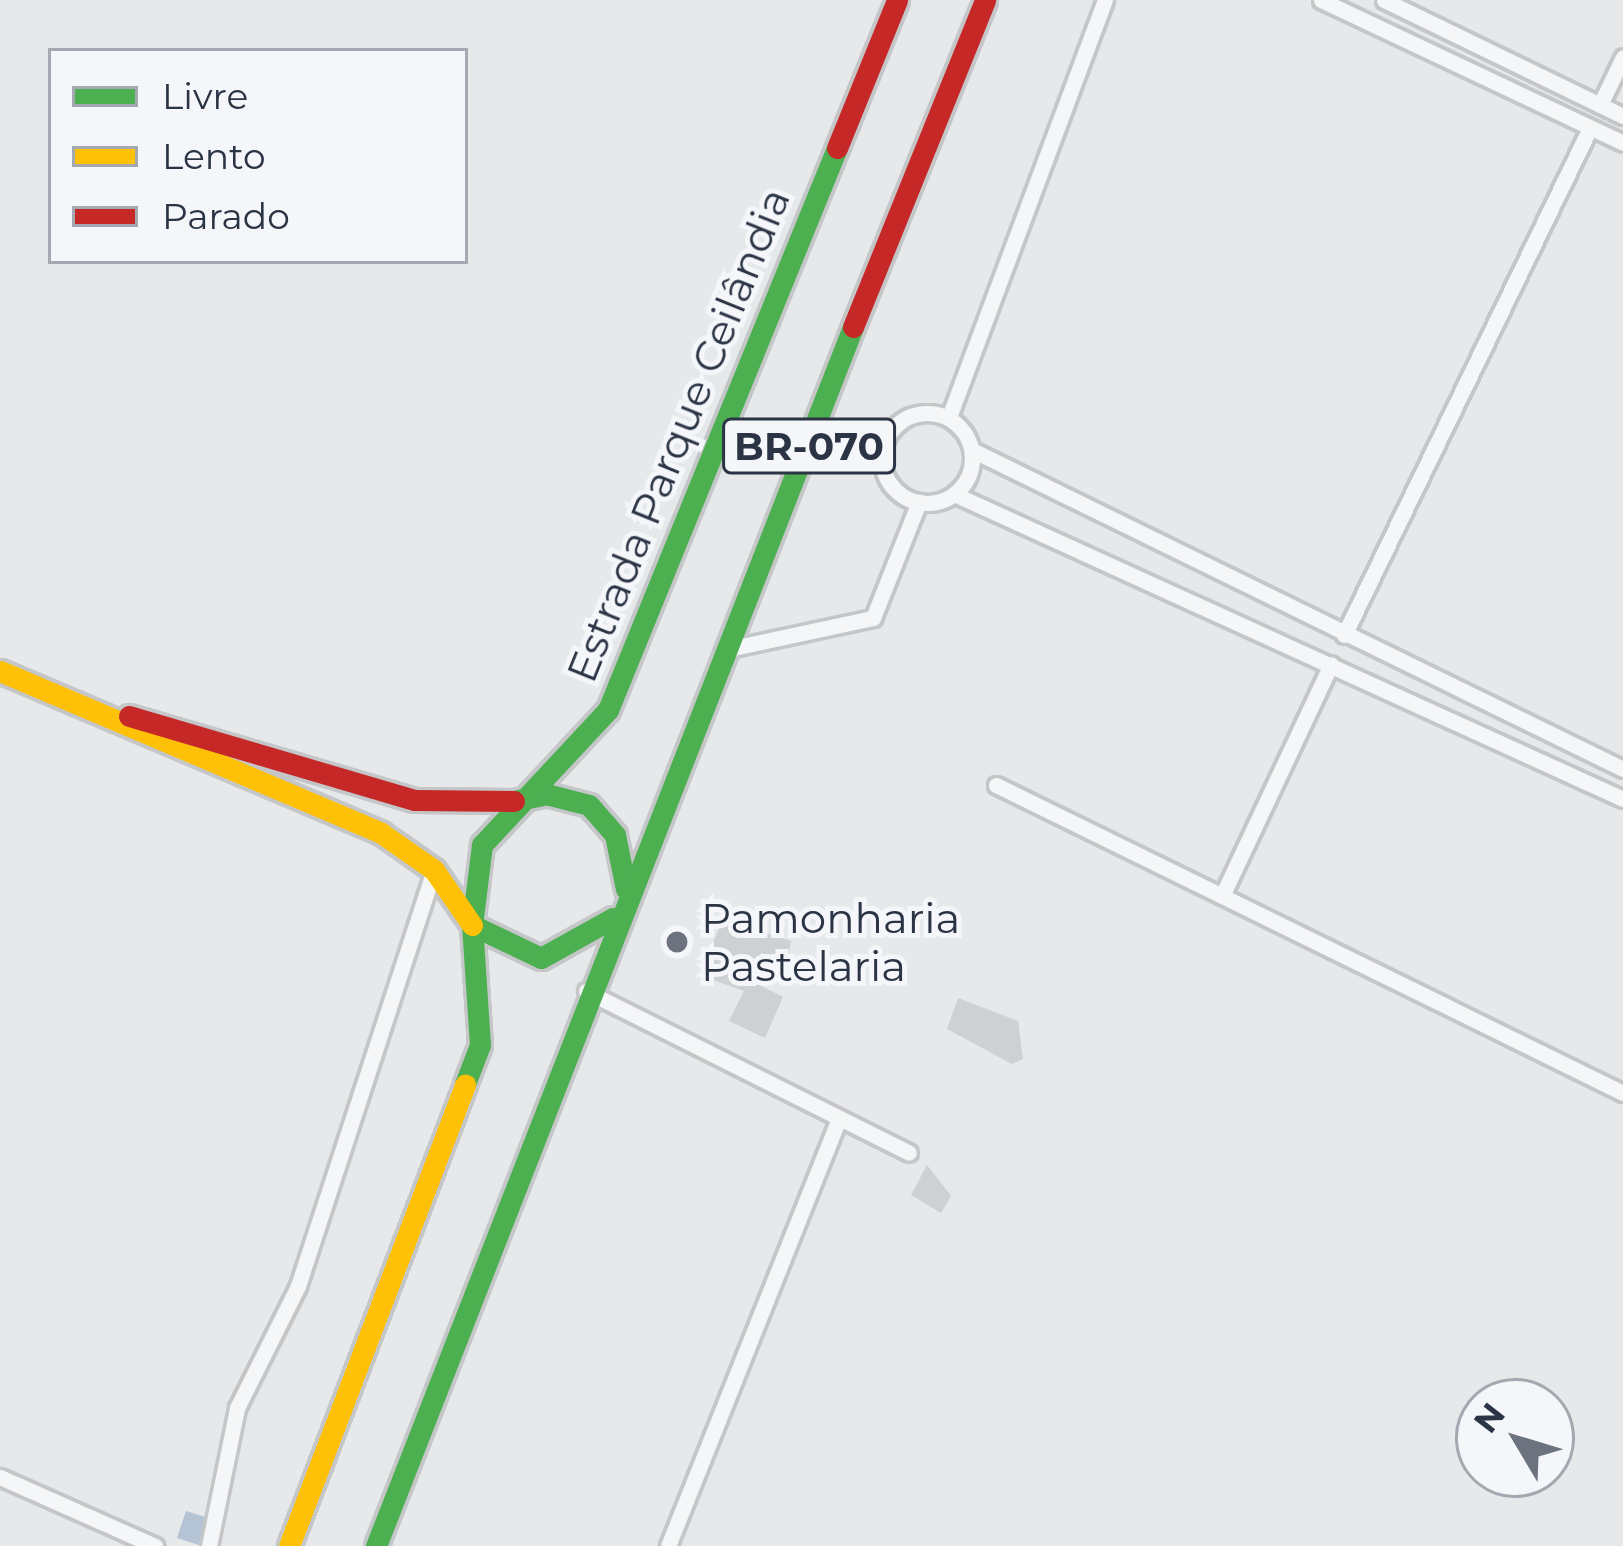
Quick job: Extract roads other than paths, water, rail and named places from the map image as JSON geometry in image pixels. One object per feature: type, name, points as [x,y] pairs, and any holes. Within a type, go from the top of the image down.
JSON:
[{"type":"main road","name":"Estrada Parque Ceilândia","points":[[289,1546],[480,1045],[472,925],[474,867],[514,801],[583,743],[627,670],[897,0]]},
{"type":"main road","name":"BR-070","points":[[376,1546],[614,917],[728,649],[985,0]]},
{"type":"main road","points":[[0,671],[105,711],[381,833],[434,871],[472,925],[541,958],[614,917]]},
{"type":"main road","points":[[105,711],[212,732],[414,800],[514,801],[546,794],[589,805],[616,835],[626,889]]},
{"type":"street","points":[[949,417],[1106,0]]},
{"type":"street","points":[[1321,0],[1623,143]]},
{"type":"street","points":[[1384,0],[1623,116]]},
{"type":"street","points":[[1600,104],[1623,57]]},
{"type":"street","points":[[1344,635],[1590,128]]},
{"type":"street","points":[[1623,769],[971,450],[949,417],[920,412],[886,439],[888,482],[920,502],[954,494],[1623,799]]},
{"type":"street","points":[[954,494],[971,450]]},
{"type":"street","points":[[728,649],[873,618],[920,502]]},
{"type":"street","points":[[1222,896],[1331,664]]},
{"type":"street","points":[[996,785],[1623,1093]]},
{"type":"street","points":[[209,1546],[237,1408],[298,1286],[434,871]]},
{"type":"street","points":[[586,991],[909,1153]]},
{"type":"street","points":[[668,1546],[839,1118]]},
{"type":"street","points":[[0,1477],[155,1546]]},
{"type":"water","points":[[186,1511],[215,1520],[202,1546],[177,1538]]},
{"type":"place","name":"Pamonharia Pastelaria","points":[[677,942]]}]
